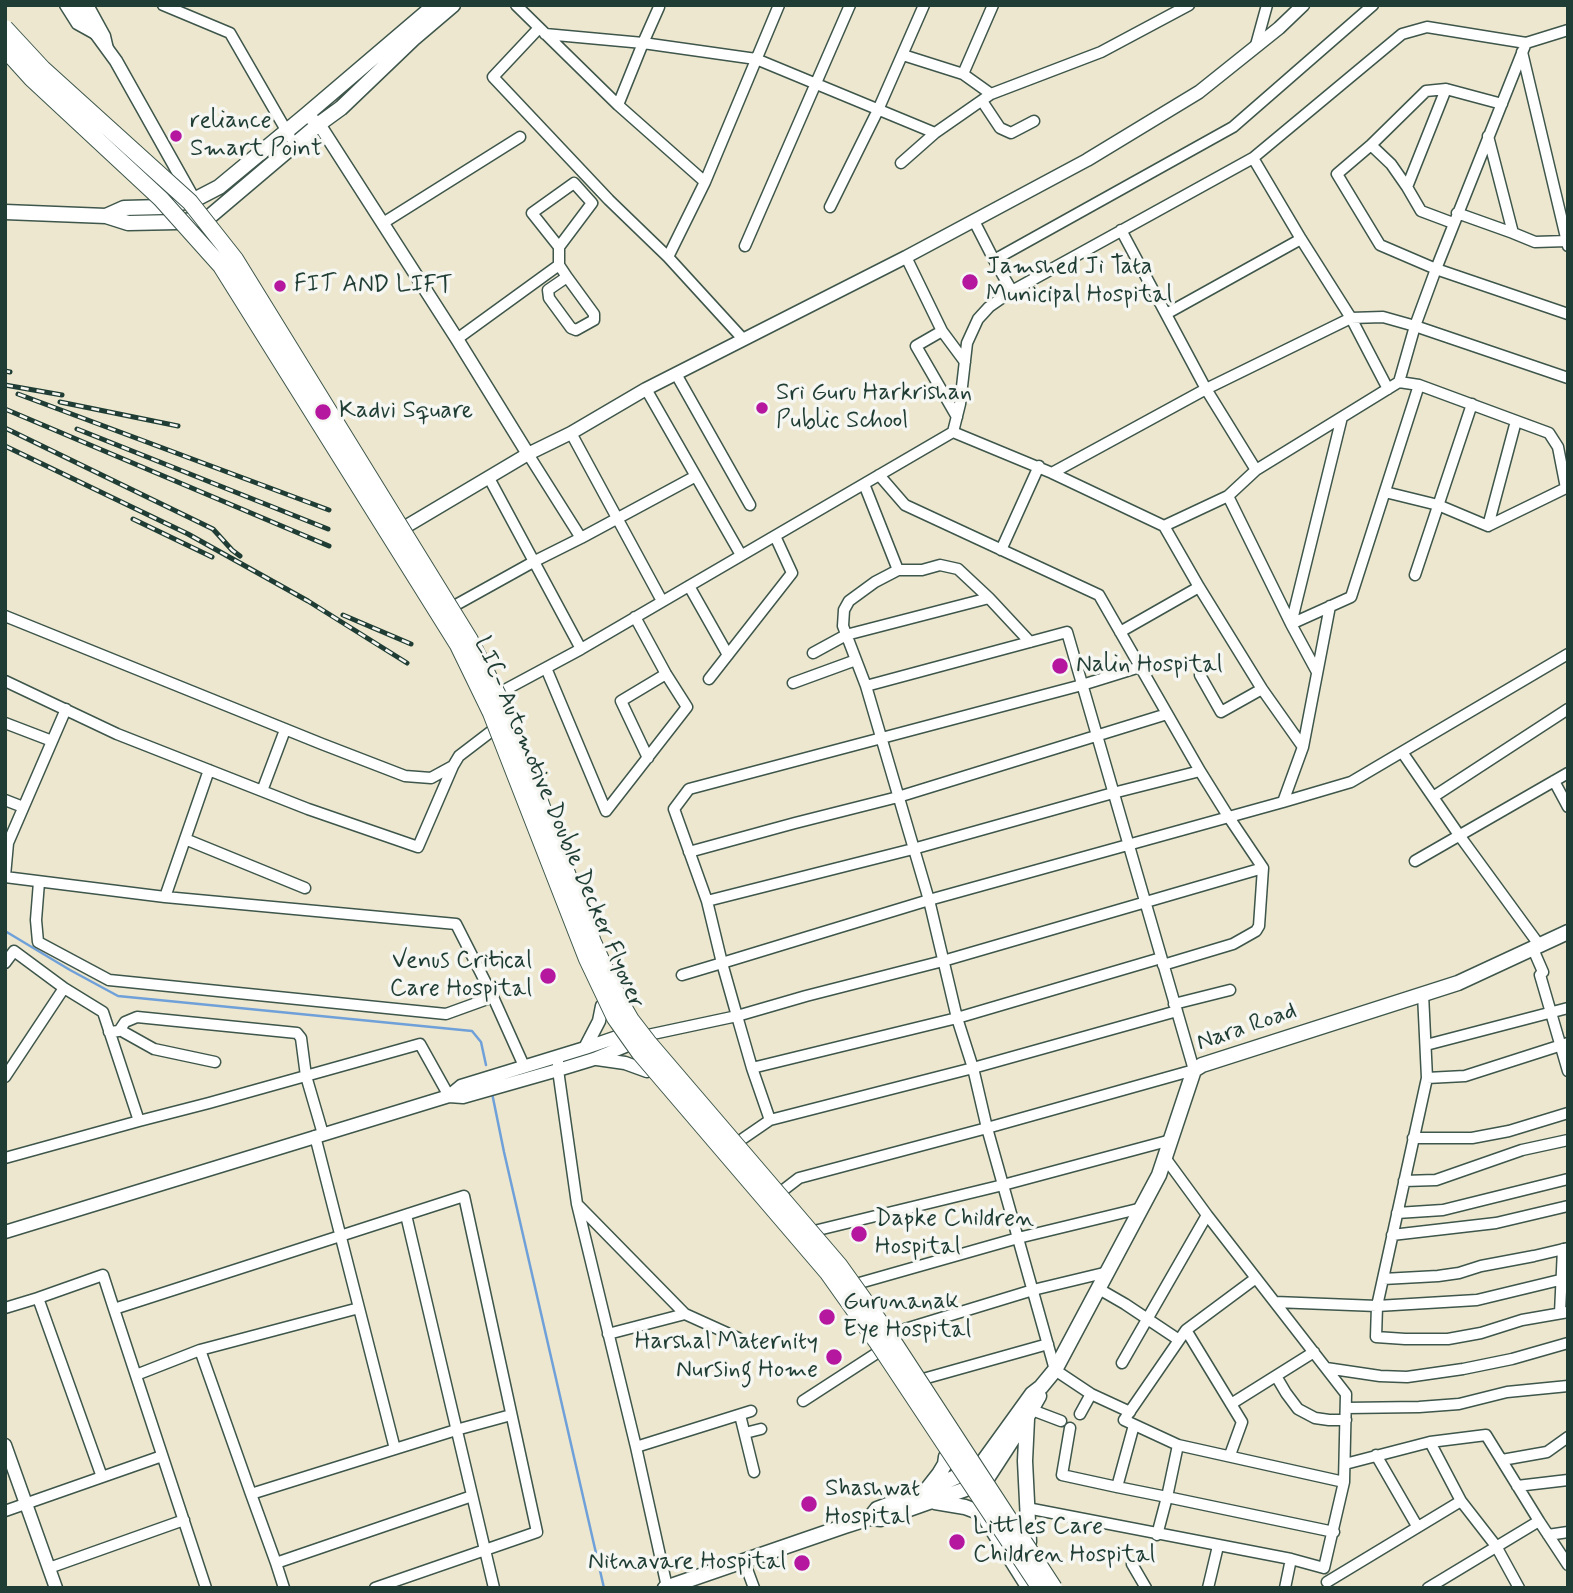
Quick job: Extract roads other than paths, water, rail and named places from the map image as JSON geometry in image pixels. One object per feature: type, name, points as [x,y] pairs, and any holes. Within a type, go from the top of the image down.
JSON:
[{"type":"main road","points":[[106,216],[124,208],[163,207],[194,200],[219,187],[435,5]]},
{"type":"main road","points":[[5,212],[106,216],[128,223],[208,218],[341,108],[453,5]]},
{"type":"main road","points":[[5,21],[46,66],[194,200],[240,257],[474,639],[509,708],[616,981],[644,1029],[833,1253],[856,1284],[984,1471],[1057,1588]]},
{"type":"main road","name":"LIC- Automotive Double Decker Flyover","points":[[5,28],[43,69],[190,202],[235,258],[470,640],[505,709],[593,942],[631,1020],[839,1265],[889,1335],[1057,1588]]},
{"type":"main road","name":"LIC- Automotive Double Decker Flyover","points":[[5,50],[32,79],[161,199],[221,267],[463,654],[491,713],[587,959],[615,1018],[639,1052],[828,1273],[877,1342],[1040,1588]]},
{"type":"main road","points":[[5,59],[163,207],[217,270],[455,648],[493,730],[602,1006],[624,1041],[648,1071],[793,1240],[840,1300],[946,1457],[1029,1588]]},
{"type":"main road","name":"Nara Road","points":[[984,1471],[1032,1394],[1055,1370],[1142,1208],[1166,1159],[1194,1070],[1202,1065],[1458,983],[1568,932]]},
{"type":"main road","points":[[666,1587],[870,1518],[881,1519],[962,1483],[984,1471],[1030,1414],[1039,1398],[1041,1387]]},
{"type":"main road","points":[[1029,1542],[1025,1461],[1030,1414]]},
{"type":"main road","points":[[929,1496],[946,1457]]},
{"type":"main road","points":[[929,1496],[981,1513]]},
{"type":"street","points":[[163,5],[230,33],[295,144]]},
{"type":"street","points":[[516,5],[618,105],[705,182]]},
{"type":"street","points":[[668,257],[705,182],[779,5]]},
{"type":"street","points":[[746,246],[850,5]]},
{"type":"street","points":[[830,207],[878,110],[924,5]]},
{"type":"street","points":[[963,74],[993,5]]},
{"type":"street","points":[[901,163],[935,132],[987,98],[1101,52],[1189,5]]},
{"type":"street","points":[[1256,45],[1267,5]]},
{"type":"street","points":[[385,539],[528,454],[571,433],[646,389],[905,257],[1087,160],[1199,92],[1303,5]]},
{"type":"street","points":[[994,260],[1233,128],[1373,5]]},
{"type":"street","points":[[76,6],[133,91],[194,200]]},
{"type":"street","points":[[76,6],[105,36],[108,52]]},
{"type":"street","points":[[618,105],[659,7]]},
{"type":"street","points":[[501,692],[581,649],[953,432],[960,404],[967,343],[978,319],[989,307],[1012,291],[1253,158],[1402,34],[1427,27],[1524,48],[1568,30]]},
{"type":"street","points":[[743,339],[668,257],[609,200],[493,77],[542,31],[643,43],[756,59],[935,132]]},
{"type":"street","points":[[1399,382],[1436,268],[1524,48]]},
{"type":"street","points":[[1371,145],[1391,164],[1421,211],[1513,233],[1535,242],[1567,244],[1524,48]]},
{"type":"street","points":[[903,55],[963,74],[987,98],[1000,128],[1011,132],[1034,121]]},
{"type":"street","points":[[1502,104],[1446,89],[1426,91],[1337,174],[1380,246],[1568,314]]},
{"type":"street","points":[[1407,187],[1446,89]]},
{"type":"street","points":[[306,116],[319,124],[581,538]]},
{"type":"street","points":[[1488,136],[1513,233]]},
{"type":"street","points":[[383,223],[520,137]]},
{"type":"street","points":[[1253,158],[1351,318],[1388,389]]},
{"type":"street","points":[[559,247],[532,212],[574,183],[592,203],[559,247],[559,265],[594,313],[594,320],[576,330],[571,328],[548,293],[548,290],[567,277]]},
{"type":"street","points":[[974,221],[1012,291]]},
{"type":"street","points":[[1122,230],[1206,388],[1256,470]]},
{"type":"street","points":[[1166,314],[1301,239]]},
{"type":"street","points":[[905,257],[942,331],[965,362]]},
{"type":"street","points":[[457,339],[559,265]]},
{"type":"street","points":[[1052,473],[1206,388],[1351,318],[1383,317],[1568,378]]},
{"type":"street","points":[[942,331],[916,346],[957,417]]},
{"type":"street","points":[[676,374],[750,505]]},
{"type":"street","points":[[1164,526],[1228,496],[1256,470],[1399,382],[1419,385],[1549,433],[1558,447],[1566,488],[1488,526],[1438,505],[1385,492]]},
{"type":"street","points":[[1291,624],[1351,597],[1419,385]]},
{"type":"street","points":[[646,389],[741,555]]},
{"type":"street","points":[[1415,575],[1472,404]]},
{"type":"street","points":[[1291,624],[1342,417]]},
{"type":"street","points":[[1488,526],[1516,421]]},
{"type":"street","points":[[953,432],[1039,466],[1164,526],[1262,689],[1303,747]]},
{"type":"street","points":[[571,433],[662,601]]},
{"type":"street","points":[[1001,550],[1039,466]]},
{"type":"street","points":[[752,1069],[957,1018],[1233,944],[1256,932],[1259,926],[1264,868],[1200,771],[1099,595],[905,505],[879,475]]},
{"type":"street","points":[[454,606],[696,476]]},
{"type":"street","points":[[489,478],[581,649]]},
{"type":"street","points":[[864,484],[898,570]]},
{"type":"street","points":[[1228,496],[1317,673]]},
{"type":"street","points":[[709,678],[792,573],[775,536]]},
{"type":"street","points":[[1030,642],[958,569],[940,565],[922,570],[898,570],[875,582],[849,601],[844,610],[843,626],[866,685],[929,900],[986,1128],[1055,1370],[1091,1394],[1130,1412]]},
{"type":"street","points":[[689,586],[728,655]]},
{"type":"street","points":[[1120,632],[1199,587]]},
{"type":"street","points":[[813,653],[846,635],[989,598]]},
{"type":"street","points":[[1283,802],[1303,747],[1330,606]]},
{"type":"street","points":[[5,616],[405,776],[431,778],[453,766]]},
{"type":"street","points":[[546,668],[606,811],[687,707],[635,617]]},
{"type":"street","points":[[763,1206],[799,1178],[1194,1070],[1067,632],[866,685]]},
{"type":"street","points":[[682,975],[929,900],[1351,782],[1568,654]]},
{"type":"street","points":[[793,683],[856,660]]},
{"type":"street","points":[[770,1120],[752,1069],[706,901],[674,809],[689,789],[1082,685],[1140,667]]},
{"type":"street","points":[[648,758],[621,701],[666,674]]},
{"type":"street","points":[[1200,675],[1221,712],[1262,689]]},
{"type":"street","points":[[5,681],[117,734],[308,809],[418,847],[459,756],[493,730]]},
{"type":"street","points":[[66,709],[7,842],[5,876],[165,897],[457,924],[524,1066]]},
{"type":"street","points":[[1433,797],[1568,709]]},
{"type":"street","points":[[688,852],[898,797],[1167,714]]},
{"type":"street","points":[[5,723],[52,741]]},
{"type":"street","points":[[262,791],[285,730]]},
{"type":"street","points":[[1402,752],[1537,947],[1543,972],[1540,975],[1564,1044],[1568,1072]]},
{"type":"street","points":[[165,897],[209,770]]},
{"type":"street","points":[[706,901],[913,849],[1200,771]]},
{"type":"street","points":[[1415,860],[1568,773]]},
{"type":"street","points":[[1554,781],[1568,807]]},
{"type":"street","points":[[5,800],[23,807]]},
{"type":"street","points":[[185,839],[305,888]]},
{"type":"street","points":[[5,1232],[449,1096],[463,1097],[594,1059],[644,1029],[737,1016],[943,961],[1264,868]]},
{"type":"street","points":[[29,963],[38,942],[36,920],[39,882]]},
{"type":"street","points":[[38,942],[108,980],[446,1014],[493,997]]},
{"type":"street","points":[[5,963],[14,951],[64,988],[103,1012],[115,1031],[139,1121]]},
{"type":"street","points":[[5,1077],[64,988]]},
{"type":"street","points":[[738,1142],[770,1120],[973,1068],[1230,990]]},
{"type":"street","points":[[1383,1279],[1460,1273],[1481,1265],[1566,1249],[1564,1312],[1448,1339],[1377,1336],[1377,1306],[1427,1078],[1423,994]]},
{"type":"street","points":[[585,1048],[599,1021],[602,1006]]},
{"type":"street","points":[[1426,1045],[1568,1008]]},
{"type":"street","points":[[115,1031],[125,1022],[137,1017],[297,1033],[301,1038],[306,1076],[341,1236],[395,1449]]},
{"type":"street","points":[[115,1031],[155,1049],[215,1062]]},
{"type":"street","points":[[449,1096],[461,1086],[524,1066],[585,1048],[624,1041]]},
{"type":"street","points":[[5,1158],[420,1044],[449,1096]]},
{"type":"street","points":[[1427,1078],[1465,1076],[1564,1044]]},
{"type":"street","points":[[558,1056],[578,1204],[636,1447],[666,1587]]},
{"type":"street","points":[[594,1059],[625,1063],[648,1071]]},
{"type":"street","points":[[1413,1138],[1472,1138],[1509,1131],[1568,1113]]},
{"type":"street","points":[[814,1231],[1003,1185],[1171,1140]]},
{"type":"street","points":[[1404,1181],[1436,1180],[1522,1150],[1568,1140]]},
{"type":"street","points":[[1166,1159],[1346,1394],[1345,1482],[1324,1568],[1326,1585],[1461,1501]]},
{"type":"street","points":[[1397,1213],[1443,1210],[1568,1180]]},
{"type":"street","points":[[114,1309],[464,1196],[537,1532],[375,1588]]},
{"type":"street","points":[[578,1204],[685,1314],[738,1338]]},
{"type":"street","points":[[1392,1235],[1496,1223],[1568,1206]]},
{"type":"street","points":[[856,1284],[1018,1238],[1142,1208]]},
{"type":"street","points":[[406,1215],[494,1588]]},
{"type":"street","points":[[1122,1363],[1207,1215]]},
{"type":"street","points":[[892,1333],[1033,1290],[1108,1272]]},
{"type":"street","points":[[5,1308],[103,1275],[184,1520],[202,1586]]},
{"type":"street","points":[[1256,1278],[1183,1335],[1124,1420],[1178,1445],[1345,1482]]},
{"type":"street","points":[[1275,1302],[1377,1306],[1477,1300],[1564,1280]]},
{"type":"street","points":[[1099,1289],[1147,1320],[1183,1335],[1242,1422],[1230,1455]]},
{"type":"street","points":[[38,1298],[102,1477]]},
{"type":"street","points":[[136,1375],[201,1350],[359,1308]]},
{"type":"street","points":[[608,1334],[685,1314]]},
{"type":"street","points":[[1326,1368],[1407,1377],[1512,1359],[1568,1343]]},
{"type":"street","points":[[923,1379],[1048,1344]]},
{"type":"street","points":[[201,1350],[284,1588]]},
{"type":"street","points":[[1231,1404],[1314,1352]]},
{"type":"street","points":[[803,1401],[877,1353]]},
{"type":"street","points":[[1276,1376],[1298,1409],[1315,1418],[1329,1420],[1346,1414],[1459,1404],[1507,1392],[1568,1385]]},
{"type":"street","points":[[1080,1414],[1091,1394]]},
{"type":"street","points":[[636,1447],[746,1413],[745,1433],[754,1472]]},
{"type":"street","points":[[1030,1414],[1065,1425],[1062,1475],[1334,1532]]},
{"type":"street","points":[[251,1494],[511,1415]]},
{"type":"street","points":[[1117,1487],[1134,1425]]},
{"type":"street","points":[[745,1433],[761,1429]]},
{"type":"street","points":[[1345,1464],[1430,1442],[1486,1435],[1568,1565]]},
{"type":"street","points":[[1502,1460],[1547,1452],[1568,1437]]},
{"type":"street","points":[[1430,1442],[1461,1501],[1496,1546],[1519,1588]]},
{"type":"street","points":[[5,1445],[56,1588]]},
{"type":"street","points":[[1157,1535],[1178,1445]]},
{"type":"street","points":[[1376,1455],[1418,1527]]},
{"type":"street","points":[[5,1510],[162,1456]]},
{"type":"street","points":[[1517,1486],[1568,1480]]},
{"type":"street","points":[[276,1563],[472,1496]]},
{"type":"street","points":[[1027,1508],[1291,1559],[1324,1568]]},
{"type":"street","points":[[49,1568],[184,1520]]},
{"type":"street","points":[[1428,1588],[1539,1521]]},
{"type":"street","points":[[1548,1535],[1568,1532]]},
{"type":"street","points":[[1208,1588],[1218,1546]]},
{"type":"street","points":[[1285,1588],[1291,1559]]},
{"type":"street","points":[[744,1561],[754,1588]]},
{"type":"street","points":[[1132,1564],[1146,1588]]},
{"type":"waterway","points":[[5,931],[118,996],[472,1031],[481,1042],[486,1065]]},
{"type":"waterway","points":[[492,1093],[604,1588]]},
{"type":"railway","points":[[5,35],[64,95],[180,199],[220,244],[470,646],[502,713],[605,982],[633,1027],[662,1065],[841,1273],[879,1325],[1052,1588]]},
{"type":"railway","points":[[5,371],[10,372]]},
{"type":"railway","points":[[5,385],[62,395]]},
{"type":"railway","points":[[18,394],[329,510]]},
{"type":"railway","points":[[60,402],[178,426]]},
{"type":"railway","points":[[5,409],[329,546]]},
{"type":"railway","points":[[5,428],[213,529],[240,556]]},
{"type":"railway","points":[[77,429],[328,529]]},
{"type":"railway","points":[[5,446],[188,534],[308,601],[407,663]]},
{"type":"railway","points":[[133,519],[212,557]]},
{"type":"railway","points":[[343,615],[411,644]]},
{"type":"place","name":"reliance Smart Point","points":[[176,136]]},
{"type":"place","name":"Jamshed Ji Tata Municipal Hospital","points":[[970,282]]},
{"type":"place","name":"FIT AND LIFT","points":[[280,286]]},
{"type":"place","name":"Sri Guru Harkrishan Public School","points":[[762,408]]},
{"type":"place","name":"Kadvi Square","points":[[323,412]]},
{"type":"place","name":"Nalin Hospital","points":[[1060,666]]},
{"type":"place","name":"Venus Critical Care Hospital","points":[[548,976]]},
{"type":"place","name":"Dapke Children Hospital","points":[[859,1234]]},
{"type":"place","name":"Gurunanak Eye Hospital","points":[[827,1317]]},
{"type":"place","name":"Harshal Maternity Nursing Home","points":[[834,1357]]},
{"type":"place","name":"Shashwat Hospital","points":[[809,1504]]},
{"type":"place","name":"Littles Care Children Hospital","points":[[957,1542]]},
{"type":"place","name":"Nitnavare Hospital","points":[[802,1563]]}]
